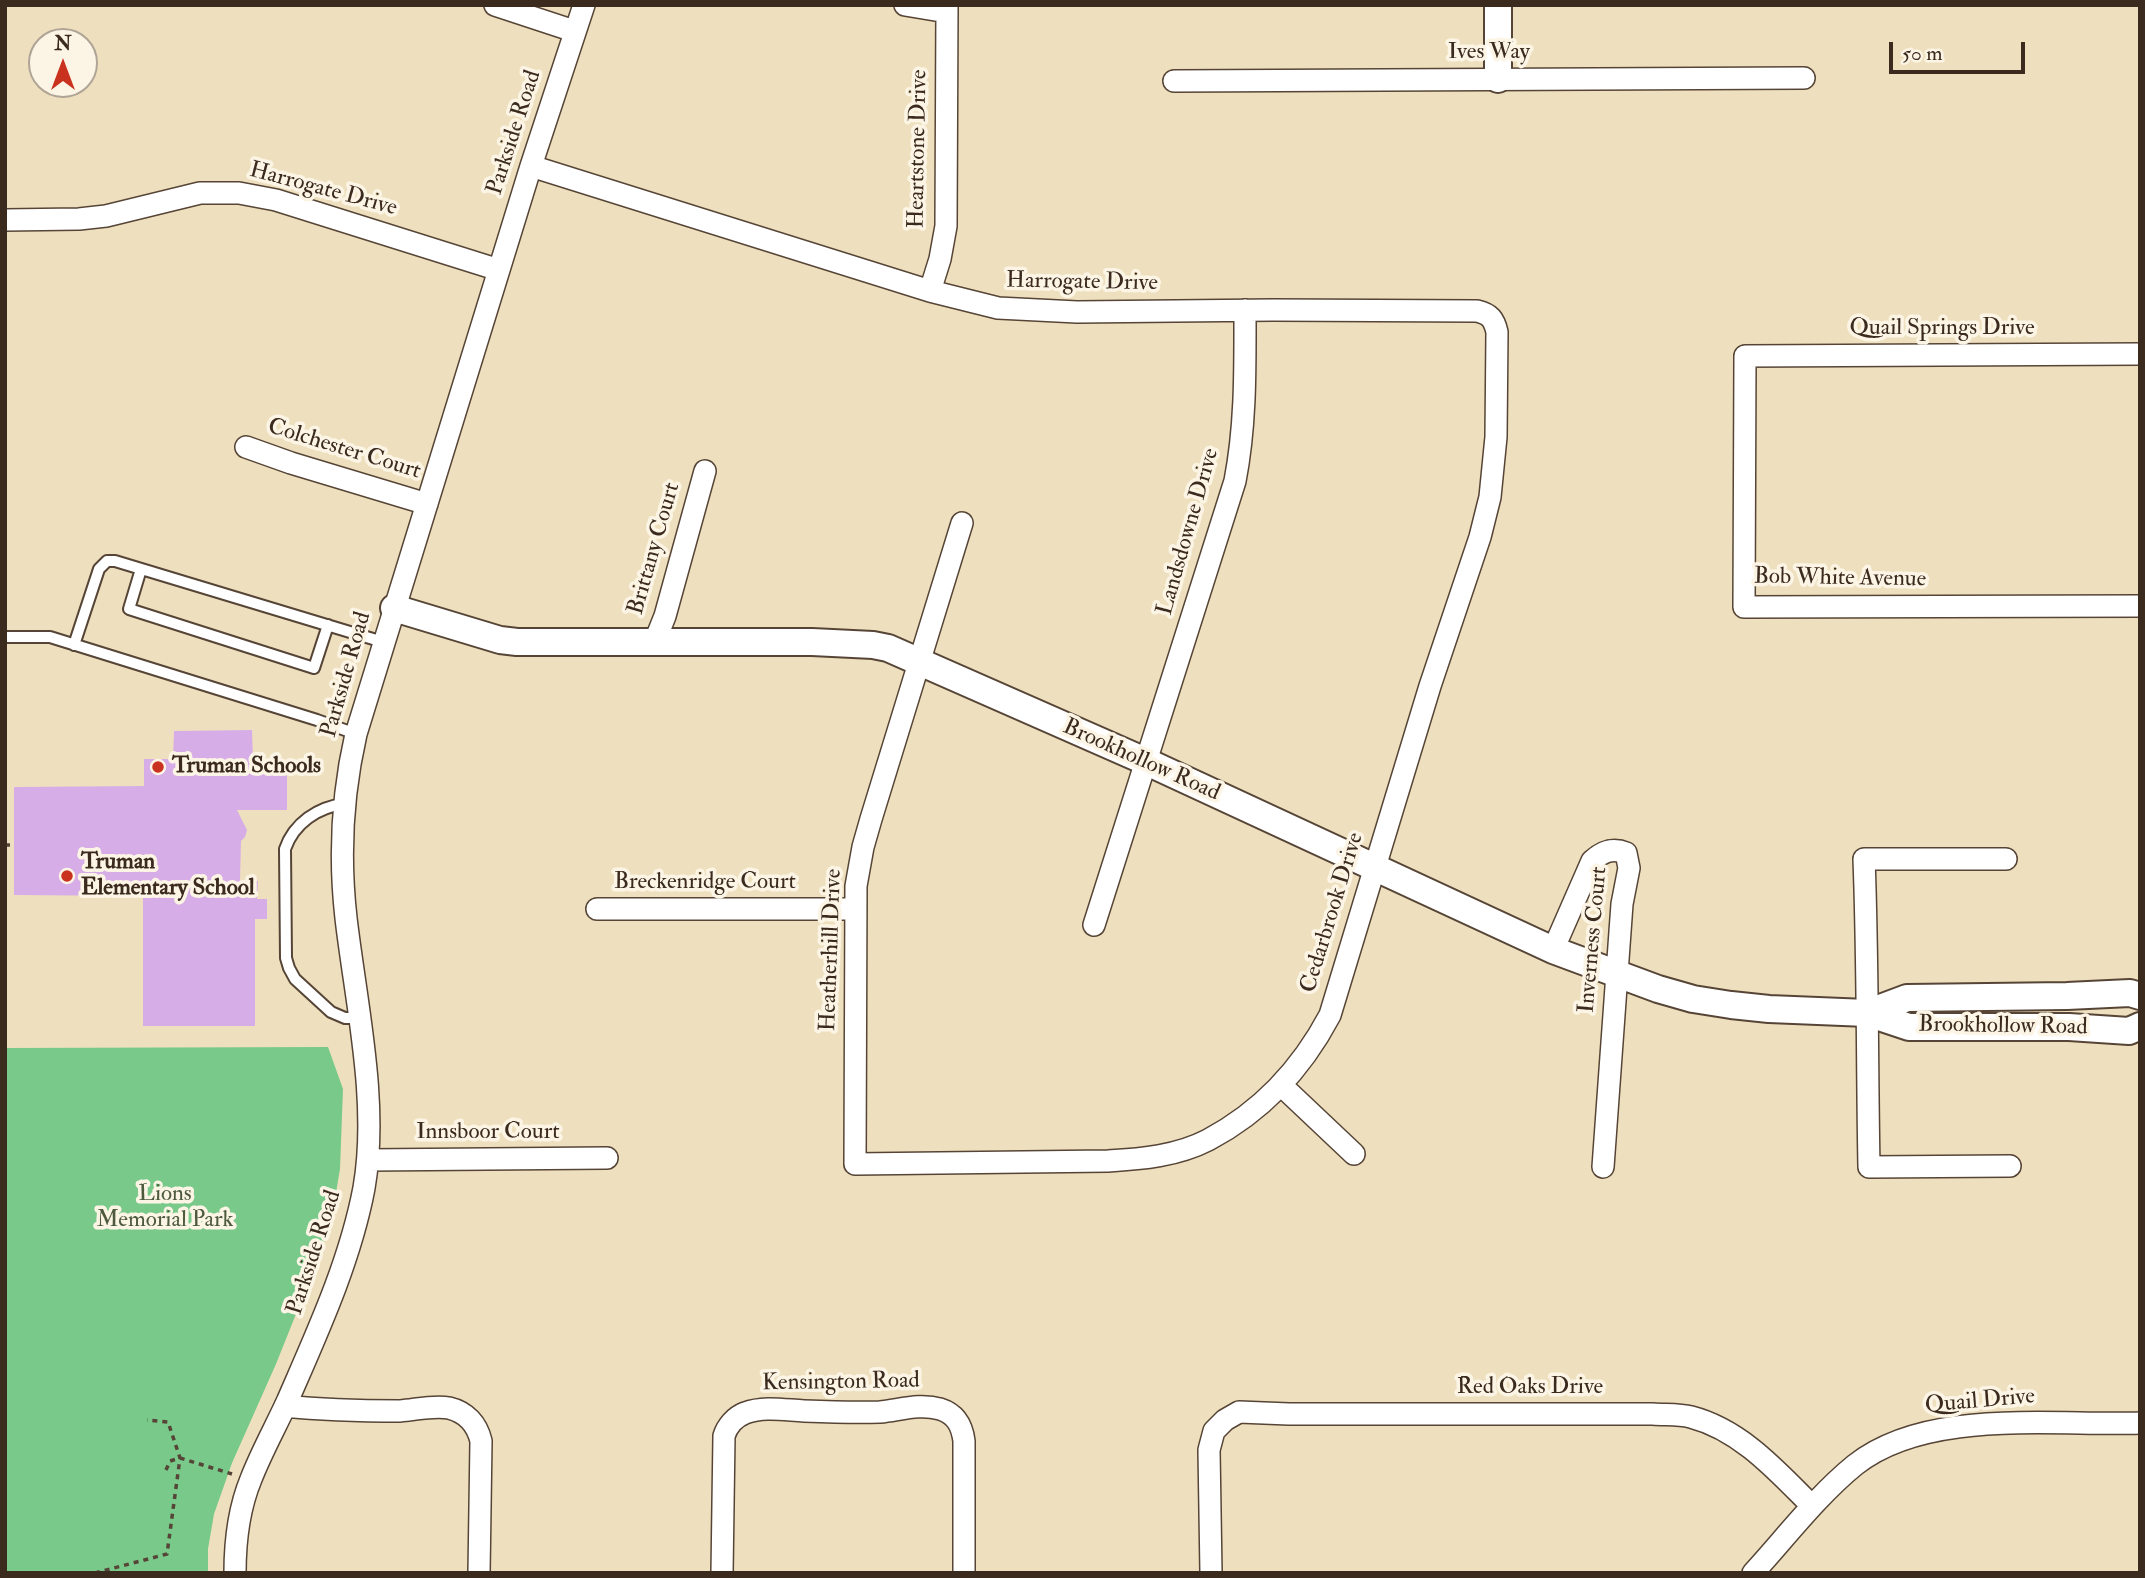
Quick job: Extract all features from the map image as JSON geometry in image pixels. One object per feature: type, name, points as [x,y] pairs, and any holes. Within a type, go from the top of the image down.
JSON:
[{"type":"street","points":[[495,5],[575,31]]},
{"type":"street","name":"Parkside Road","points":[[235,1573],[239,1527],[250,1480],[331,1297],[355,1228],[368,1160],[367,1093],[343,878],[344,804],[356,734],[531,166],[584,5]]},
{"type":"street","points":[[905,5],[947,9]]},
{"type":"street","points":[[1498,5],[1498,79]]},
{"type":"street","name":"Heartstone Drive","points":[[930,291],[946,226],[947,9]]},
{"type":"street","name":"Ives Way","points":[[1174,81],[1804,78]]},
{"type":"street","name":"Harrogate Drive","points":[[531,166],[930,291],[998,308],[1032,311],[1486,313]]},
{"type":"street","name":"Harrogate Drive","points":[[5,219],[79,219],[106,216],[200,193],[239,193],[276,200],[499,270]]},
{"type":"street","name":"Landsdowne Drive","points":[[1094,925],[1235,481],[1242,446],[1245,403],[1245,310]]},
{"type":"street","name":"Cedarbrook Drive","points":[[855,1164],[1073,1162],[1164,1155],[1207,1141],[1237,1121],[1281,1085],[1301,1063],[1329,1015],[1430,687],[1480,537],[1490,497],[1496,437],[1497,331],[1494,321],[1486,313]]},
{"type":"street","name":"Quail Springs Drive","points":[[1745,356],[2140,354]]},
{"type":"street","name":"Bob White Avenue","points":[[1745,356],[1744,607],[2140,606]]},
{"type":"street","name":"Colchester Court","points":[[246,447],[427,504]]},
{"type":"street","name":"Brittany Court","points":[[655,641],[665,616],[705,471]]},
{"type":"street","name":"Heatherhill Drive","points":[[855,1164],[856,886],[863,847],[962,523]]},
{"type":"street","name":"Brookhollow Road","points":[[394,608],[500,640],[534,643],[812,642],[873,645],[888,649],[1145,761],[1553,950],[1616,975],[1693,999],[1769,1009],[1867,1013],[1909,1027],[2069,1027],[2129,1031],[2140,1026]]},
{"type":"street","name":"Inverness Court","points":[[1553,950],[1592,861],[1601,853],[1620,850],[1626,853],[1629,868],[1622,904],[1603,1167]]},
{"type":"street","points":[[2006,859],[1864,859],[1868,971],[1869,1167],[2010,1166]]},
{"type":"street","name":"Breckenridge Court","points":[[597,909],[854,909]]},
{"type":"street","name":"Brookhollow Road","points":[[1867,1013],[1907,998],[2130,993],[2140,996]]},
{"type":"street","points":[[1281,1085],[1354,1154]]},
{"type":"street","name":"Innsboor Court","points":[[368,1160],[607,1158]]},
{"type":"street","points":[[285,1406],[334,1410],[448,1408],[469,1418],[479,1432],[481,1441],[479,1573]]},
{"type":"street","name":"Kensington Road","points":[[722,1573],[724,1436],[726,1429],[737,1418],[744,1413],[767,1408],[882,1412],[927,1407],[949,1413],[962,1428],[964,1573]]},
{"type":"street","name":"Red Oaks Drive","points":[[1211,1573],[1209,1450],[1214,1431],[1219,1424],[1231,1415],[1248,1411],[1289,1414],[1654,1414],[1689,1417],[1737,1437],[1812,1506]]},
{"type":"street","name":"Quail Drive","points":[[1753,1573],[1812,1506],[1857,1463],[1879,1449],[1918,1433],[2045,1422],[2140,1423]]},
{"type":"lane","points":[[74,645],[99,569],[107,561],[116,561],[383,642]]},
{"type":"lane","points":[[141,569],[129,609],[314,668],[328,625]]},
{"type":"lane","points":[[5,637],[50,637],[356,734]]},
{"type":"lane","points":[[344,804],[329,806],[315,813],[306,819],[288,841],[285,849],[286,958],[295,978],[331,1012],[345,1018],[359,1018]]},
{"type":"path","points":[[5,845],[14,845]]},
{"type":"path","points":[[96,1573],[167,1554],[180,1458],[168,1422],[147,1420]]},
{"type":"path","points":[[166,1470],[170,1461],[180,1458],[250,1480]]},
{"type":"green space","name":"Lions Memorial Park","points":[[328,1047],[343,1089],[340,1169],[331,1222],[276,1364],[232,1463],[214,1514],[208,1549],[208,1573],[5,1573],[5,1048]]},
{"type":"building","name":"Truman Elementary School","points":[[252,730],[253,760],[287,760],[287,810],[237,810],[247,830],[241,841],[240,881],[258,881],[257,899],[267,899],[267,919],[255,919],[255,1026],[143,1026],[143,896],[14,895],[14,787],[144,786],[144,759],[173,759],[174,731]]},
{"type":"place","name":"Truman Schools","points":[[158,767]]},
{"type":"place","name":"Truman Elementary School","points":[[67,876]]}]
